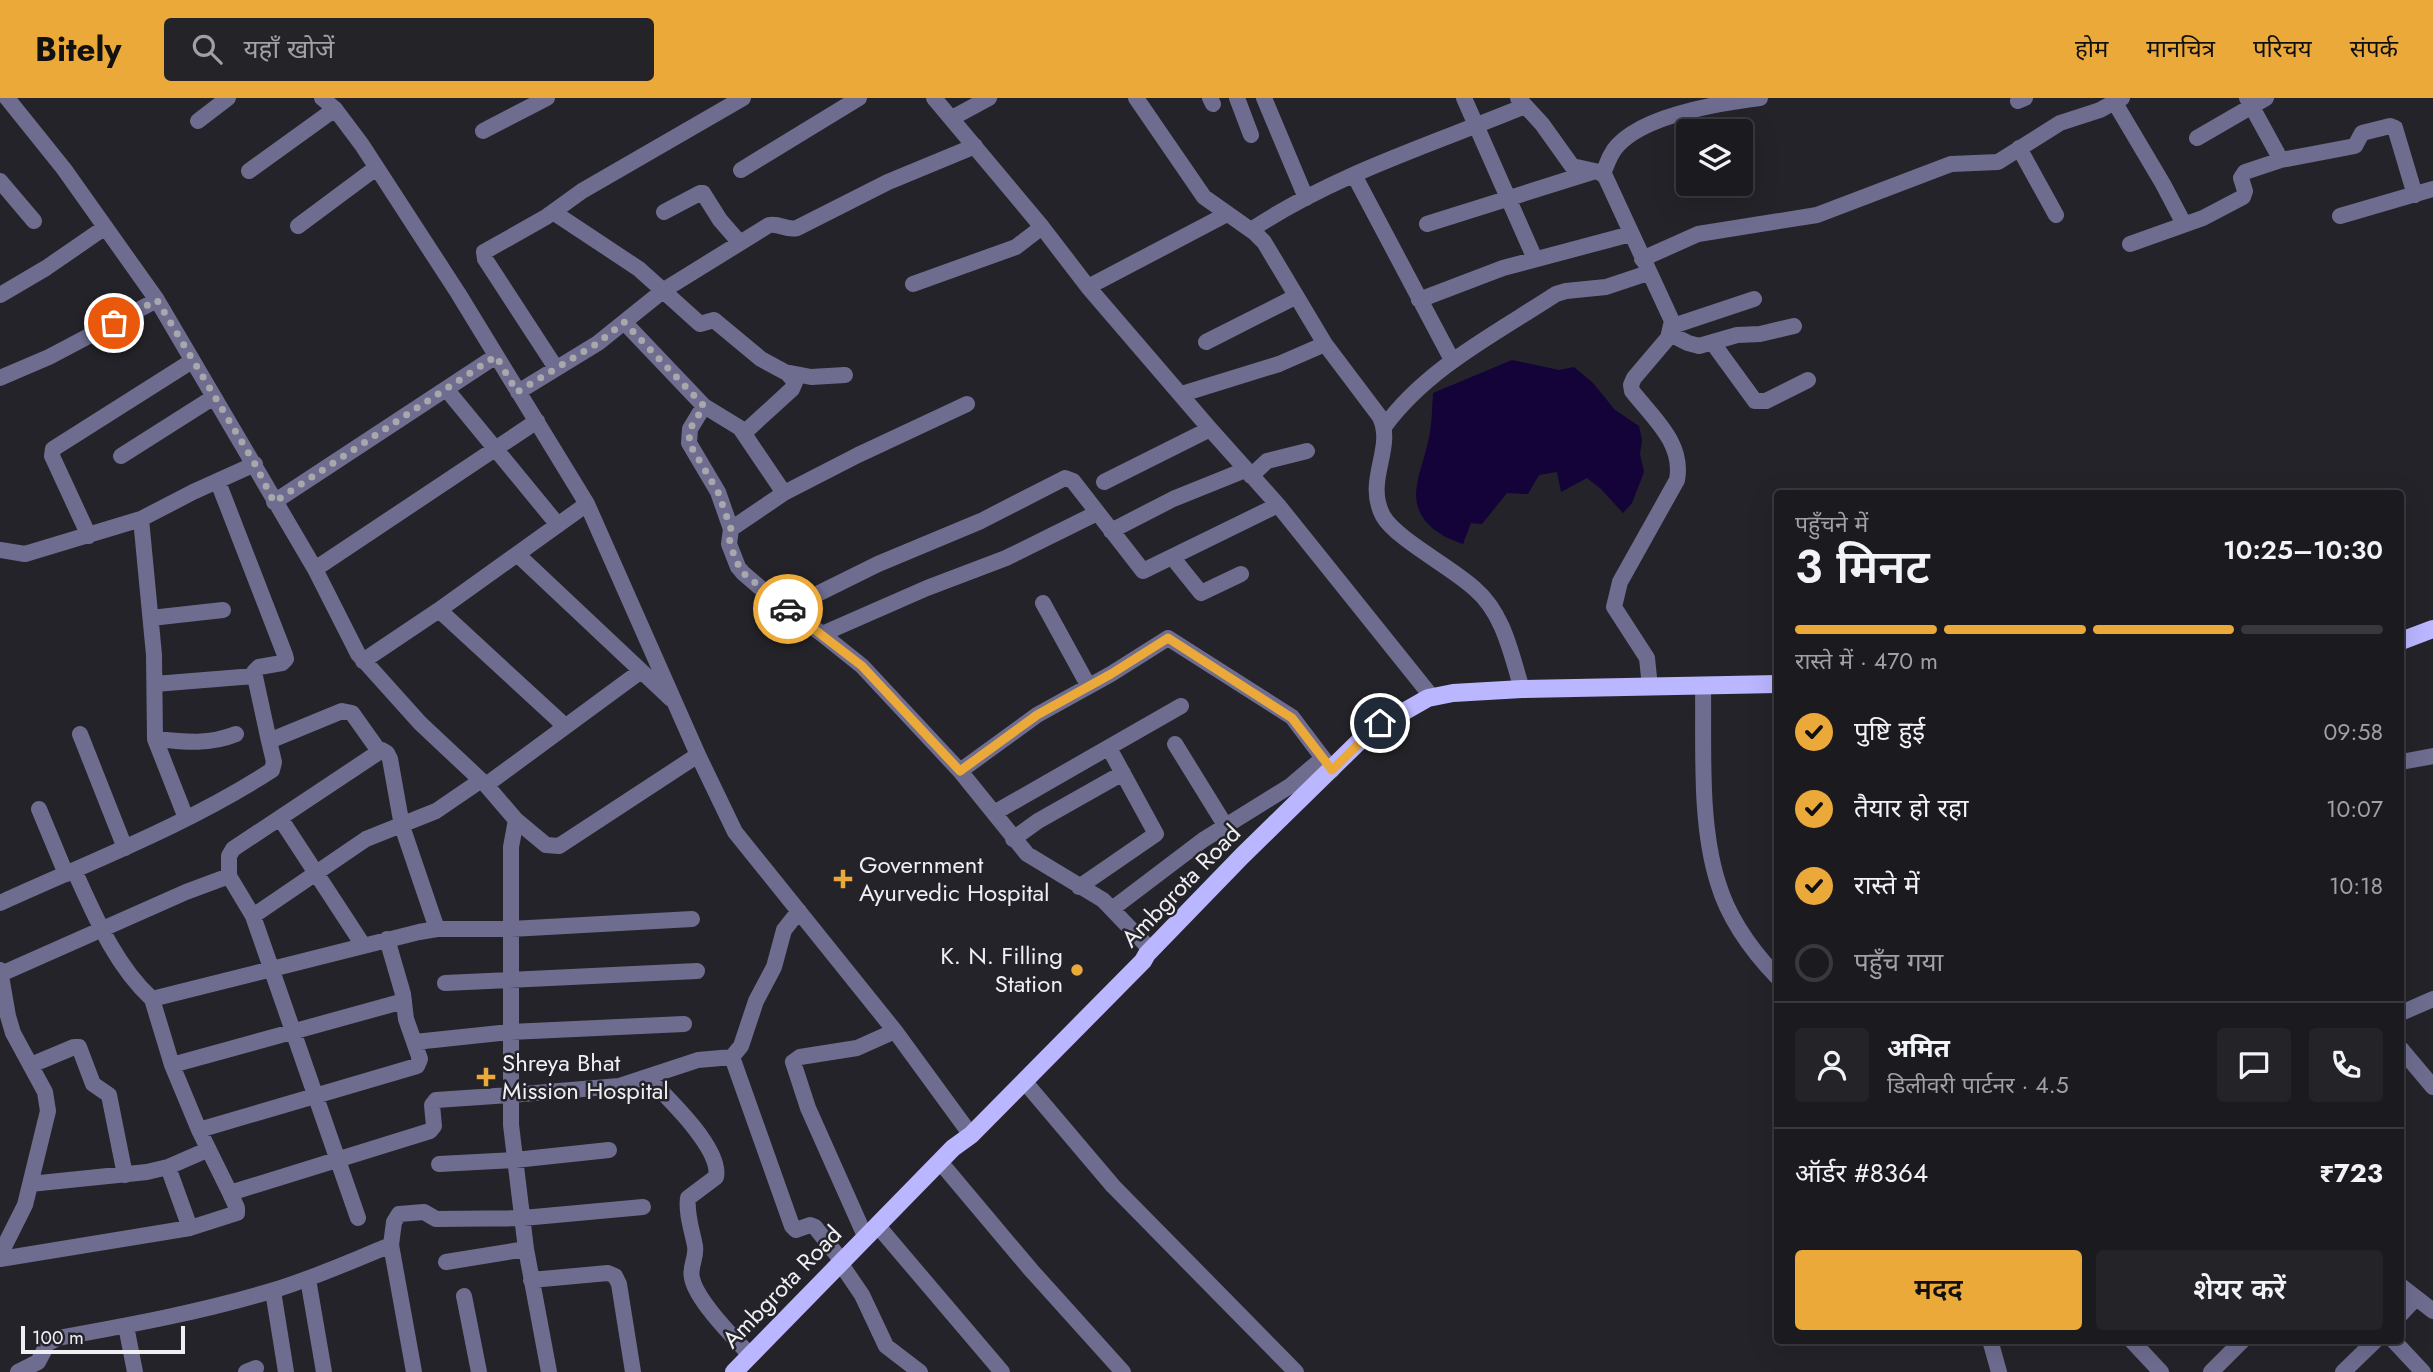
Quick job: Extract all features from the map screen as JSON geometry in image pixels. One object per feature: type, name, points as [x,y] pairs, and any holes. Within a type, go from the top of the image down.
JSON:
[{"type":"main road","points":[[2404,628],[2433,617]]},
{"type":"main road","points":[[2404,639],[2433,629]]},
{"type":"main road","name":"Ambgrota Road","points":[[734,1372],[749,1364],[953,1148],[967,1139],[1149,953],[1327,764],[1377,724],[1384,723],[1432,696],[1453,693],[1774,684]]},
{"type":"main road","points":[[1149,953],[1152,958],[1172,940],[1348,768],[1382,729],[1384,723]]},
{"type":"main road","points":[[874,1234],[946,1169],[962,1152],[967,1139]]},
{"type":"street","points":[[6,98],[64,169],[157,300],[315,569],[363,661],[516,820],[546,845],[559,846],[698,755]]},
{"type":"street","points":[[198,121],[228,98]]},
{"type":"street","points":[[322,98],[335,109],[362,145],[458,293],[587,504],[735,832],[895,1031],[967,1139]]},
{"type":"street","points":[[484,131],[547,98]]},
{"type":"street","points":[[547,374],[483,254],[553,212],[582,191],[743,98]]},
{"type":"street","points":[[741,170],[859,98]]},
{"type":"street","points":[[934,98],[1042,227],[1088,287],[1278,505],[1432,696]]},
{"type":"street","points":[[952,118],[989,98]]},
{"type":"street","points":[[1136,98],[1204,197],[1251,230],[1272,253],[1295,297],[1325,344],[1380,417],[1384,427],[1384,443],[1376,489],[1383,515],[1393,528],[1462,578],[1483,597],[1501,624],[1522,689]]},
{"type":"street","points":[[1237,98],[1251,135]]},
{"type":"street","points":[[1264,98],[1306,198]]},
{"type":"street","points":[[1464,98],[1535,259]]},
{"type":"street","points":[[1427,224],[1598,172],[1618,145],[1642,128],[1714,105],[1760,98]]},
{"type":"street","points":[[1384,427],[1414,391],[1452,360],[1556,294],[1606,287],[1698,234],[1802,219],[1833,210],[1951,164],[1998,162],[2060,123],[2118,100],[2184,224]]},
{"type":"street","points":[[2197,138],[2255,100],[2281,160]]},
{"type":"street","points":[[1251,230],[1285,208],[1384,160],[1475,127],[1522,102],[1572,166],[1598,172],[1608,180],[1671,330],[1693,345],[1794,326]]},
{"type":"street","points":[[248,171],[335,109]]},
{"type":"street","points":[[2130,244],[2222,209],[2243,197],[2245,191],[2241,178],[2245,172],[2281,160],[2355,146],[2362,133],[2393,127],[2415,195]]},
{"type":"street","points":[[517,392],[598,343],[664,290],[769,225],[797,228],[888,182],[975,146]]},
{"type":"street","points":[[2019,148],[2056,215]]},
{"type":"street","points":[[298,226],[376,168]]},
{"type":"street","points":[[1354,175],[1452,360]]},
{"type":"street","points":[[0,181],[34,221]]},
{"type":"street","points":[[2340,216],[2433,189]]},
{"type":"street","points":[[664,212],[701,192],[740,243]]},
{"type":"street","points":[[553,212],[639,269],[700,324],[714,320],[761,359],[787,373],[811,377],[845,375]]},
{"type":"street","points":[[1088,287],[1227,214]]},
{"type":"street","points":[[913,284],[1016,247],[1042,227]]},
{"type":"street","points":[[0,295],[46,268],[104,228]]},
{"type":"street","points":[[1419,300],[1535,259],[1631,234]]},
{"type":"street","points":[[1206,342],[1295,297]]},
{"type":"street","points":[[1650,687],[1647,658],[1614,607],[1620,582],[1677,480],[1679,468],[1675,446],[1632,391],[1631,385],[1671,330],[1755,299]]},
{"type":"street","points":[[0,378],[49,357],[157,300]]},
{"type":"street","points":[[624,322],[704,406],[744,433],[784,493]]},
{"type":"street","points":[[1712,342],[1755,401],[1766,401],[1808,380]]},
{"type":"street","points":[[1182,394],[1279,364],[1325,344]]},
{"type":"street","points":[[274,502],[496,356]]},
{"type":"street","points":[[89,536],[52,456],[52,449],[192,361]]},
{"type":"street","points":[[744,433],[792,390],[795,382],[787,373]]},
{"type":"street","points":[[447,390],[558,525]]},
{"type":"street","points":[[121,456],[214,397]]},
{"type":"street","points":[[967,404],[849,459],[784,493],[731,529],[730,544],[738,566],[770,596],[862,666],[960,771],[1013,839],[1035,861],[1096,895],[1112,909],[1149,953]]},
{"type":"street","points":[[704,406],[690,429],[689,443],[718,492],[731,529]]},
{"type":"street","points":[[315,569],[496,451],[537,421]]},
{"type":"street","points":[[1104,482],[1210,429]]},
{"type":"street","points":[[1111,531],[1173,499],[1248,473],[1267,461],[1307,451]]},
{"type":"street","points":[[0,550],[25,554],[141,519],[192,492],[255,464]]},
{"type":"street","points":[[787,608],[878,564],[981,521],[1065,478],[1073,481],[1143,571],[1278,505]]},
{"type":"street","points":[[2,897],[125,848],[232,796],[272,771],[274,762],[254,676],[255,669],[259,667],[285,662],[285,654],[218,482]]},
{"type":"street","points":[[363,661],[587,504]]},
{"type":"street","points":[[822,634],[927,588],[1006,558],[1097,513]]},
{"type":"street","points":[[141,519],[151,618],[155,739],[186,818]]},
{"type":"street","points":[[517,554],[675,703]]},
{"type":"street","points":[[1172,557],[1201,593],[1241,574]]},
{"type":"street","points":[[1043,603],[1088,685]]},
{"type":"street","points":[[151,618],[223,610]]},
{"type":"street","points":[[439,610],[565,726]]},
{"type":"street","points":[[960,771],[1010,733],[1165,639],[1170,639],[1292,718],[1327,764],[1225,825],[1112,909]]},
{"type":"street","points":[[253,916],[366,839],[436,811],[483,783],[641,671]]},
{"type":"street","points":[[155,684],[254,676]]},
{"type":"street","points":[[1703,685],[1709,844],[1718,884],[1735,923],[1757,957],[1774,974]]},
{"type":"street","points":[[994,813],[1181,706]]},
{"type":"street","points":[[269,741],[345,711],[352,713],[379,751]]},
{"type":"street","points":[[80,734],[125,848]]},
{"type":"street","points":[[155,739],[201,743],[236,734]]},
{"type":"street","points":[[1175,744],[1225,825]]},
{"type":"street","points":[[1079,887],[1156,834],[1109,748]]},
{"type":"street","points":[[358,1218],[273,968],[253,916],[229,876],[230,852],[379,751],[385,751],[390,759],[401,826],[437,929]]},
{"type":"street","points":[[2404,761],[2433,756]]},
{"type":"street","points":[[1013,839],[1038,821],[1124,773]]},
{"type":"street","points":[[0,1257],[190,1228],[237,1213],[230,1193],[207,1150],[172,1065],[152,999],[129,975],[102,931],[39,809]]},
{"type":"street","points":[[280,818],[363,945]]},
{"type":"street","points":[[516,820],[512,840],[510,1125],[526,1249],[549,1372]]},
{"type":"street","points":[[0,1257],[21,1216],[48,1111],[45,1092],[13,1033],[1,972],[229,876]]},
{"type":"street","points":[[230,1193],[430,1131],[434,1126],[432,1105],[436,1100],[619,1086],[698,1060],[732,1057],[741,1046],[756,1001],[774,967],[784,930],[799,911]]},
{"type":"street","points":[[152,999],[387,939],[437,929],[511,929],[692,919]]},
{"type":"street","points":[[199,1130],[413,1069],[420,1063],[406,1019],[404,1001],[387,939]]},
{"type":"street","points":[[445,983],[697,971]]},
{"type":"street","points":[[2404,1012],[2433,999]]},
{"type":"street","points":[[172,1065],[404,1001]]},
{"type":"street","points":[[415,1042],[510,1032],[684,1024]]},
{"type":"street","points":[[895,1031],[857,1048],[800,1057],[793,1062],[808,1108],[874,1234],[1002,1372]]},
{"type":"street","points":[[31,1065],[79,1047],[93,1084],[104,1090],[110,1098],[125,1175]]},
{"type":"street","points":[[2404,1052],[2427,1071],[2433,1087]]},
{"type":"street","points":[[732,1057],[792,1226],[796,1230],[810,1225],[815,1227],[862,1295],[886,1346],[920,1372]]},
{"type":"street","points":[[648,1078],[686,1117],[714,1160],[716,1177],[691,1194],[688,1202],[696,1250],[691,1277],[695,1287],[749,1364]]},
{"type":"street","points":[[1024,1081],[1113,1186],[1296,1372]]},
{"type":"street","points":[[30,1184],[125,1175],[168,1167],[207,1150]]},
{"type":"street","points":[[439,1164],[515,1160],[608,1150]]},
{"type":"street","points":[[168,1167],[190,1228]]},
{"type":"street","points":[[946,1169],[1031,1270],[1123,1372]]},
{"type":"street","points":[[414,1372],[391,1245],[395,1219],[399,1214],[426,1212],[436,1219],[523,1218],[643,1207]]},
{"type":"street","points":[[18,1372],[38,1362],[52,1340],[209,1308],[272,1291],[391,1245]]},
{"type":"street","points":[[446,1262],[526,1249]]},
{"type":"street","points":[[531,1280],[608,1273],[615,1276],[619,1284],[633,1372]]},
{"type":"street","points":[[308,1279],[324,1372]]},
{"type":"street","points":[[2404,1288],[2433,1311]]},
{"type":"street","points":[[272,1291],[286,1372]]},
{"type":"street","points":[[464,1296],[479,1372]]},
{"type":"street","points":[[2404,1311],[2416,1298]]},
{"type":"street","points":[[126,1326],[135,1372]]},
{"type":"street","points":[[1991,1344],[1998,1372]]},
{"type":"street","points":[[2134,1344],[2157,1370]]},
{"type":"street","points":[[2211,1372],[2239,1344]]},
{"type":"street","points":[[2343,1372],[2372,1344]]},
{"type":"street","points":[[2397,1344],[2423,1372]]},
{"type":"shaded area","points":[[1512,360],[1559,370],[1574,367],[1593,383],[1615,410],[1639,426],[1644,472],[1632,503],[1623,513],[1587,478],[1561,492],[1557,472],[1539,475],[1528,494],[1507,493],[1482,524],[1471,523],[1463,544],[1444,536],[1428,524],[1418,507],[1416,497],[1432,418],[1433,393]]},
{"type":"way so far","points":[[114,323],[157,300],[255,464],[274,502],[496,356],[517,392],[598,343],[624,322],[704,406],[690,429],[689,443],[718,492],[731,529],[729,538],[735,559],[743,573],[788,609]]},
{"type":"place","name":"Government Ayurvedic Hospital","points":[[843,879]]},
{"type":"place","name":"K. N. Filling Station","points":[[1077,970]]},
{"type":"place","name":"Shreya Bhat Mission Hospital","points":[[486,1077]]},
{"type":"route","points":[[788,609],[862,666],[960,771],[1037,715],[1111,674],[1168,638],[1292,718],[1332,770],[1380,723]]}]
